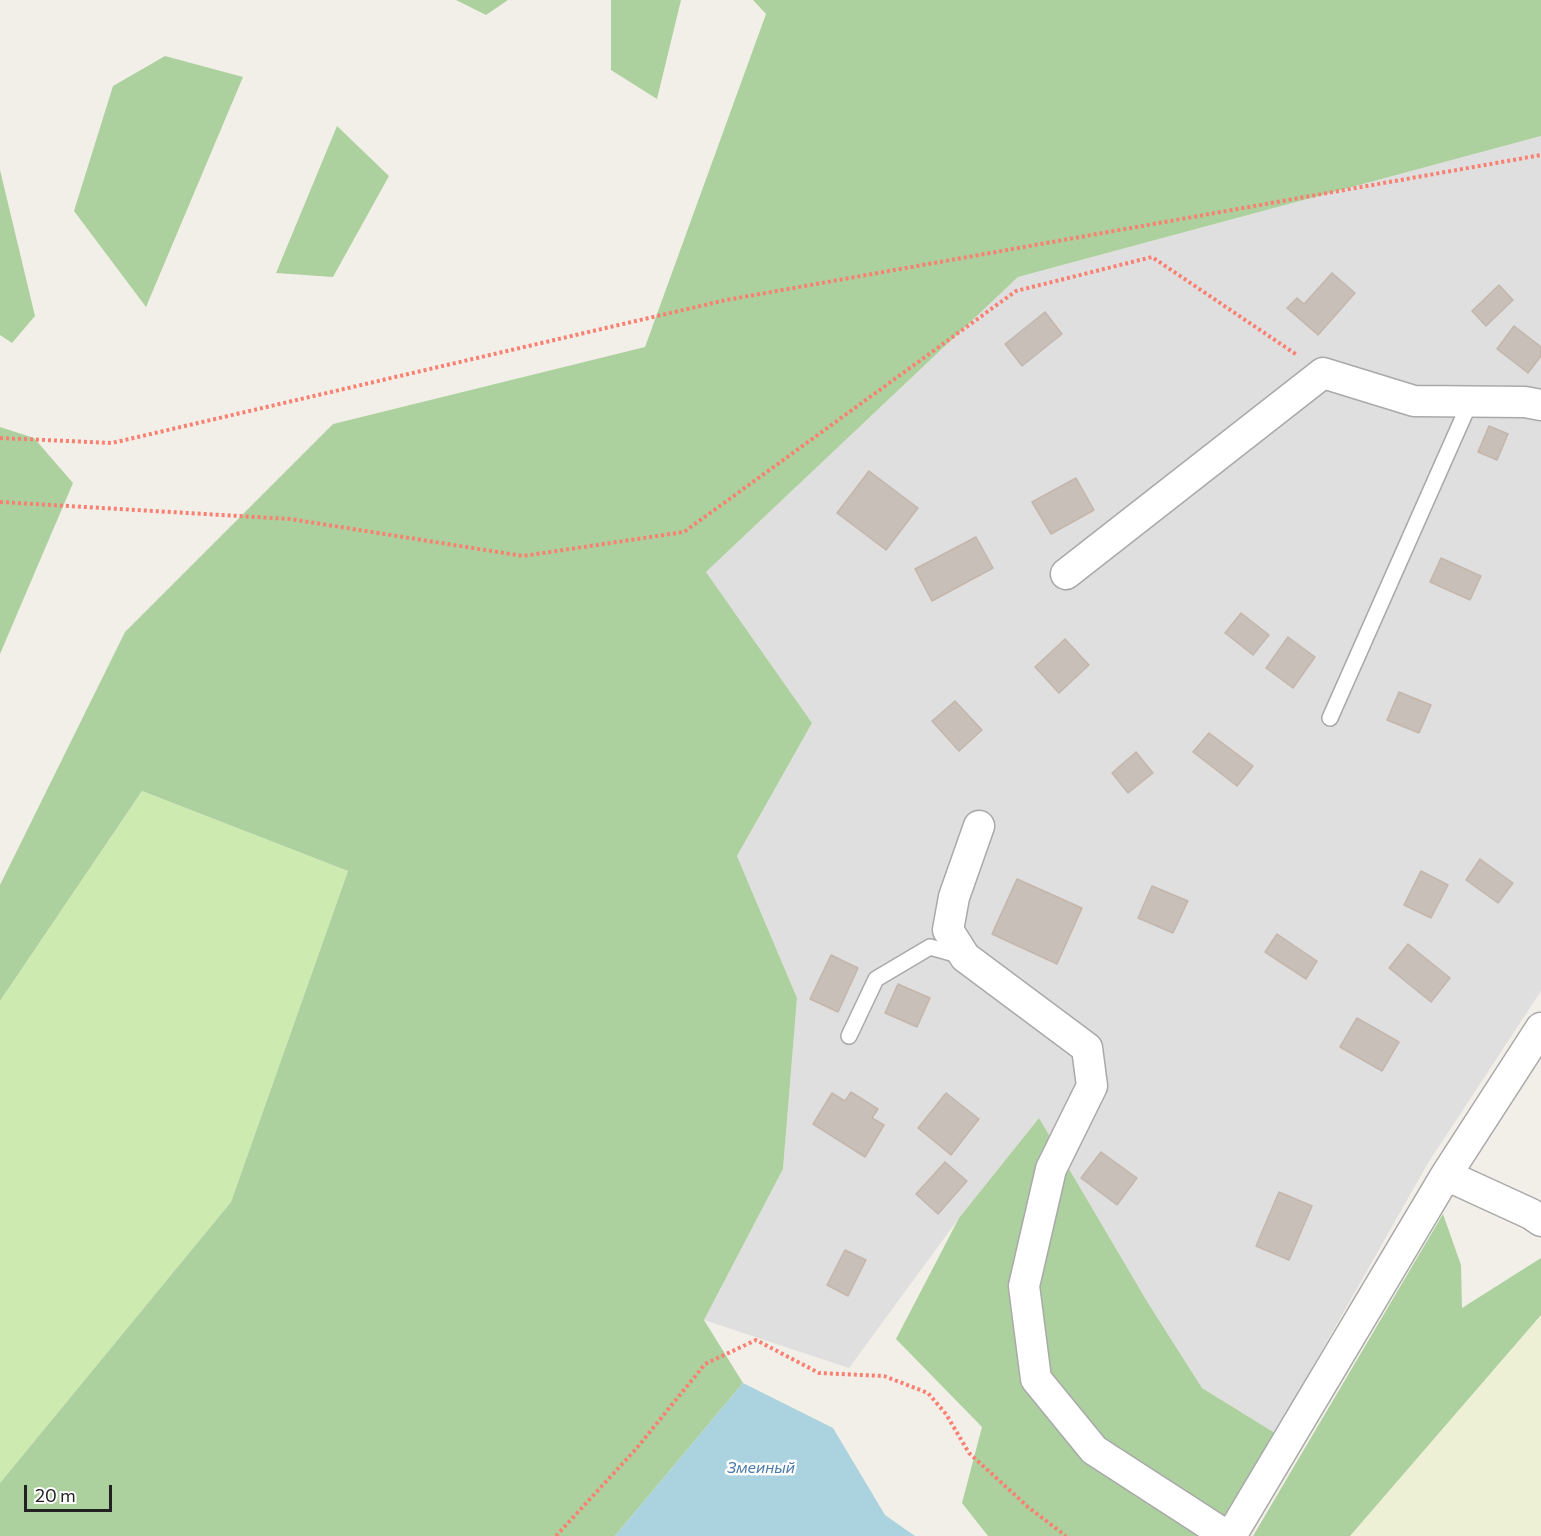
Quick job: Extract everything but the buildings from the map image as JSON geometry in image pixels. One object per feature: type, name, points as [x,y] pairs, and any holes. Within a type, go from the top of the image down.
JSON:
[{"type":"street","points":[[1066,574],[1323,373],[1414,402],[1525,402],[1541,405]]},
{"type":"street","points":[[979,826],[954,897],[948,930],[965,957],[1087,1048],[1092,1086],[1051,1169],[1024,1286],[1036,1379],[1094,1450],[1229,1536],[1446,1175],[1541,1028]]},
{"type":"street","points":[[1446,1175],[1531,1214],[1541,1221]]},
{"type":"lane","points":[[1330,718],[1470,402]]},
{"type":"lane","points":[[849,1036],[876,979],[930,947],[965,957]]},
{"type":"path","points":[[0,438],[112,443],[726,300],[1541,155]]},
{"type":"path","points":[[0,502],[290,519],[524,556],[684,532],[1016,291],[1152,257],[1323,373]]},
{"type":"path","points":[[556,1536],[636,1449],[705,1364],[756,1340],[819,1373],[884,1376],[928,1393],[946,1414],[969,1453],[1028,1507],[1065,1536]]},
{"type":"shaded area","points":[[1541,136],[1541,991],[1428,1163],[1275,1433],[1202,1388],[1148,1303],[1039,1118],[959,1218],[849,1368],[704,1320],[783,1169],[797,998],[737,856],[812,723],[706,572],[1018,277]]},
{"type":"green space","points":[[456,0],[508,0],[486,15]]},
{"type":"green space","points":[[611,0],[681,0],[657,99],[611,70]]},
{"type":"green space","points":[[753,0],[1541,0],[1541,136],[1018,277],[706,572],[812,723],[737,856],[797,998],[783,1169],[704,1320],[743,1383],[615,1536],[0,1536],[0,1483],[231,1202],[348,871],[142,791],[0,1001],[0,885],[125,632],[333,424],[645,347],[766,14]]},
{"type":"green space","points":[[165,56],[243,77],[146,307],[74,211],[113,86]]},
{"type":"green space","points":[[337,126],[389,176],[333,277],[276,273]]},
{"type":"green space","points":[[0,170],[35,316],[12,343],[0,335]]},
{"type":"green space","points":[[0,427],[34,438],[73,483],[0,654]]},
{"type":"green space","points":[[142,791],[348,871],[231,1202],[0,1483],[0,1001]]},
{"type":"green space","points":[[1039,1118],[1148,1303],[1202,1388],[1275,1433],[1214,1536],[988,1536],[962,1503],[982,1427],[896,1339],[959,1218]]},
{"type":"green space","points":[[1443,1214],[1461,1265],[1462,1308],[1541,1258],[1541,1315],[1350,1536],[1253,1536]]},
{"type":"green space","points":[[1541,1315],[1541,1536],[1350,1536]]},
{"type":"water","name":"Змеиный","points":[[743,1383],[833,1428],[885,1515],[915,1536],[615,1536]]}]
